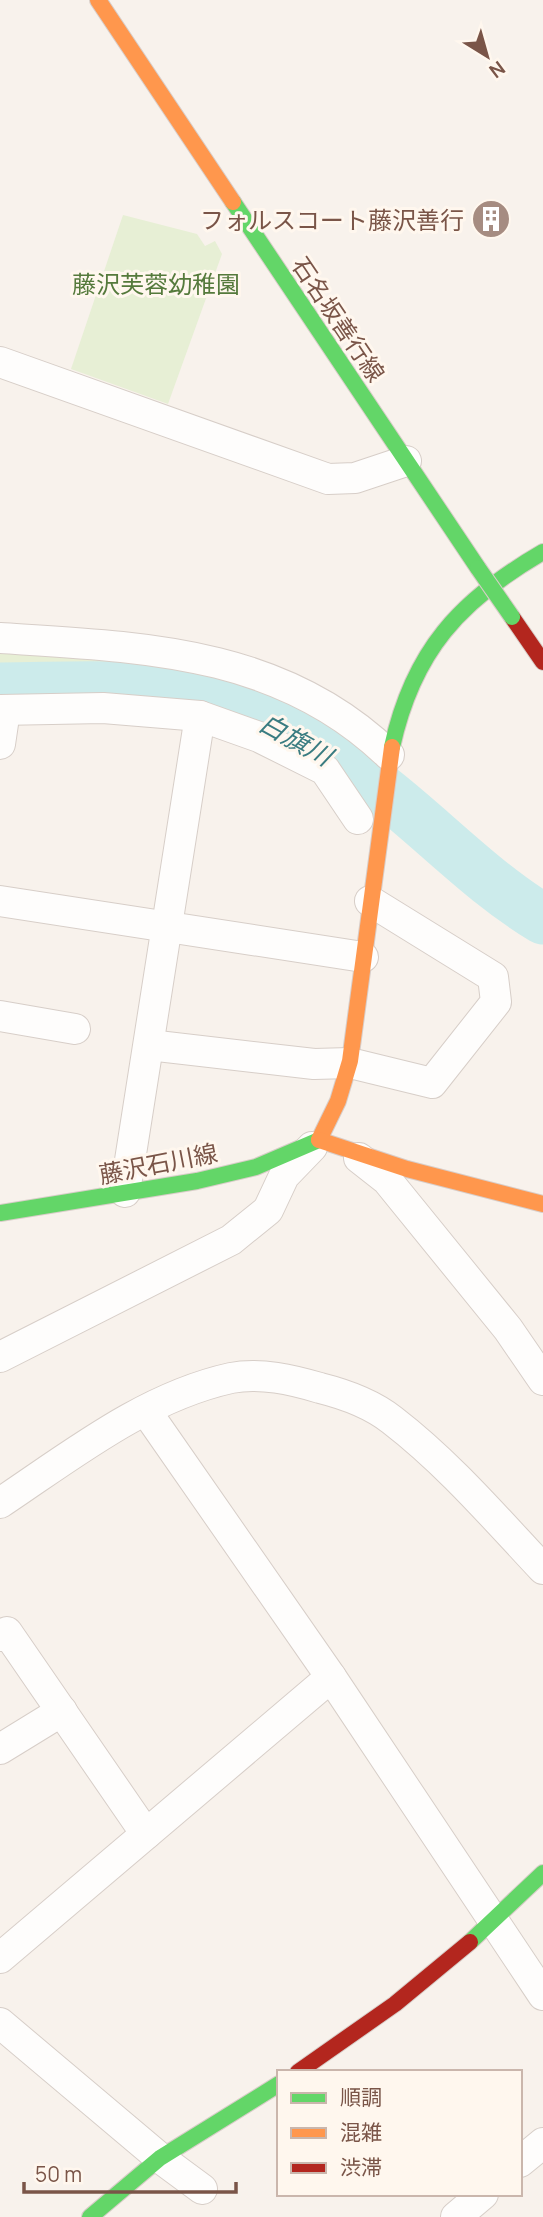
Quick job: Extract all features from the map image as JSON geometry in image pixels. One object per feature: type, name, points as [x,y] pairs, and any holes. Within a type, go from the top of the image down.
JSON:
[{"type":"street","name":"石名坂善行線","points":[[98,0],[543,662]]},
{"type":"street","points":[[0,362],[328,479],[355,478],[406,461]]},
{"type":"street","points":[[0,1357],[231,1240],[268,1210],[284,1176],[326,1141],[350,1063],[370,901],[370,812],[405,699],[429,651],[460,610],[518,566],[543,552]]},
{"type":"street","points":[[0,638],[142,648],[249,670],[301,691],[362,728],[389,755]]},
{"type":"street","points":[[0,744],[3,710],[103,708],[200,716],[259,737],[325,770],[370,812]]},
{"type":"street","points":[[125,1192],[200,716]]},
{"type":"street","points":[[0,901],[363,957]]},
{"type":"street","points":[[149,1045],[314,1063],[350,1063],[432,1083],[496,1002],[493,977],[370,901]]},
{"type":"street","points":[[0,1016],[75,1029]]},
{"type":"street","points":[[326,1141],[407,1169],[543,1203]]},
{"type":"street","points":[[326,1141],[357,1157],[387,1180],[508,1329],[543,1380]]},
{"type":"street","name":"藤沢石川線","points":[[0,1213],[197,1181],[256,1167],[326,1141]]},
{"type":"street","points":[[0,1503],[114,1427],[173,1397],[233,1378],[286,1378],[339,1393],[390,1418],[426,1449],[543,1569]]},
{"type":"street","points":[[146,1410],[331,1677],[543,1995]]},
{"type":"street","points":[[0,1636],[7,1632],[146,1834]]},
{"type":"street","points":[[0,1958],[331,1677]]},
{"type":"street","points":[[0,1749],[62,1711]]},
{"type":"street","points":[[301,2070],[391,2005],[494,1923],[543,1873]]},
{"type":"street","points":[[0,2023],[160,2158],[202,2189]]},
{"type":"street","points":[[90,2217],[160,2158],[277,2085]]},
{"type":"street","points":[[522,2160],[543,2143]]},
{"type":"street","points":[[456,2217],[481,2196]]},
{"type":"green space","name":"藤沢芙蓉幼稚園","points":[[123,215],[197,234],[205,246],[215,241],[222,254],[168,404],[71,369]]},
{"type":"green space","points":[[0,653],[146,661],[242,684],[293,703],[360,743],[367,754],[363,765],[308,731],[270,712],[209,689],[186,684],[133,678],[0,677]]},
{"type":"waterway","name":"白旗川","points":[[0,688],[104,687],[182,693],[231,706],[276,724],[320,747],[361,774],[500,889],[543,919]]},
{"type":"traffic: fast","points":[[233,202],[478,568]]},
{"type":"traffic: fast","points":[[392,747],[413,683],[444,632],[464,609],[487,589],[543,552]]},
{"type":"traffic: fast","points":[[478,568],[512,617]]},
{"type":"traffic: fast","points":[[0,1213],[197,1181],[256,1167],[319,1140]]},
{"type":"traffic: fast","points":[[470,1942],[543,1873]]},
{"type":"traffic: fast","points":[[90,2217],[160,2158],[277,2085]]},
{"type":"traffic: slow","points":[[98,0],[233,202]]},
{"type":"traffic: slow","points":[[319,1140],[338,1101],[350,1061],[392,747]]},
{"type":"traffic: slow","points":[[319,1140],[407,1169],[543,1204]]},
{"type":"traffic: jam","points":[[512,617],[543,662]]},
{"type":"traffic: jam","points":[[301,2070],[395,2004],[470,1942]]},
{"type":"place","name":"フォルスコート藤沢善行","points":[[491,219]]}]
